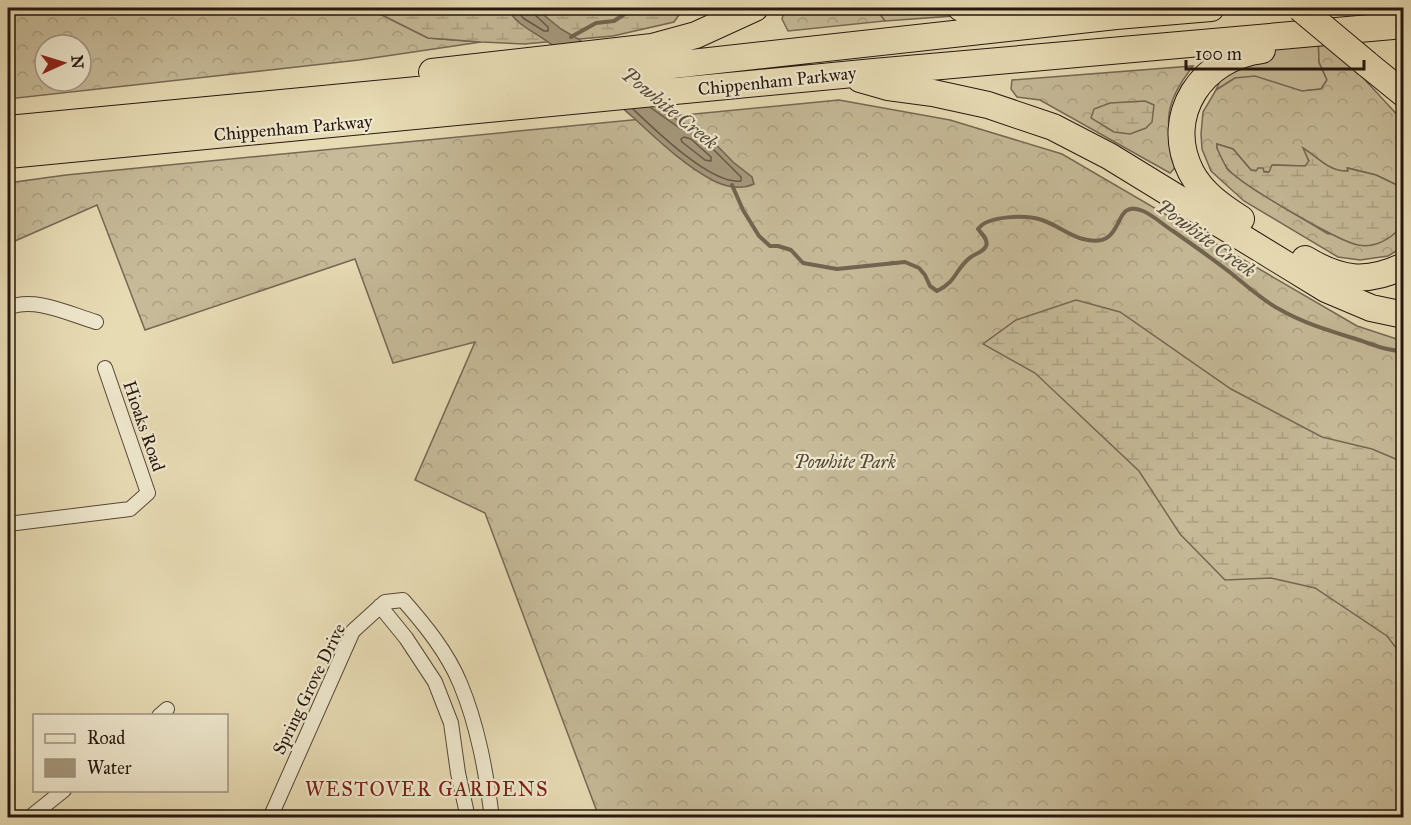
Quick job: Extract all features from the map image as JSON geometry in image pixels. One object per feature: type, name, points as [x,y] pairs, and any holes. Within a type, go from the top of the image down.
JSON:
[{"type":"highway","points":[[163,115],[270,92],[538,59],[615,52],[678,41],[719,26],[755,8]]},
{"type":"highway","points":[[961,8],[980,16],[998,18],[1068,12],[1116,16]]},
{"type":"highway","name":"Chippenham Parkway","points":[[8,129],[560,77],[1116,16],[1211,8]]},
{"type":"highway","points":[[1300,8],[1404,94]]},
{"type":"highway","name":"Chippenham Parkway","points":[[8,155],[845,75],[1404,26]]},
{"type":"highway","points":[[1404,30],[1365,40],[1264,49],[1238,54],[1215,68],[1197,86],[1186,107],[1182,133],[1183,148],[1191,171],[1213,200],[1314,264],[1330,272],[1358,278],[1377,276],[1404,266]]},
{"type":"highway","points":[[1369,66],[1404,103]]},
{"type":"highway","points":[[845,75],[888,87],[933,93],[988,105],[1053,128],[1109,156],[1326,289],[1371,308],[1404,315]]},
{"type":"street","points":[[8,308],[16,304],[38,305],[96,322]]},
{"type":"street","name":"Hioaks Road","points":[[8,524],[130,509],[148,494],[105,368]]},
{"type":"street","name":"Spring Grove Drive","points":[[270,818],[353,631],[385,602],[404,600],[429,630],[460,682],[473,719],[485,768],[492,818]]},
{"type":"street","points":[[380,606],[406,638],[435,682],[452,723],[458,773],[468,818]]},
{"type":"street","points":[[30,818],[62,792]]},
{"type":"green space","points":[[8,8],[368,8],[428,38],[481,42],[359,60],[93,90],[93,33],[33,33],[33,93],[62,93],[8,99]]},
{"type":"green space","points":[[368,8],[690,8],[679,15],[674,22],[613,36],[524,44],[428,38]]},
{"type":"green space","points":[[790,8],[875,8],[885,21],[788,31],[782,19],[784,12]]},
{"type":"green space","points":[[875,8],[945,8],[953,16],[885,21]]},
{"type":"green space","points":[[1318,29],[1319,62],[1327,80],[1321,89],[1302,91],[1235,78],[1216,90],[1222,76],[1239,62]]},
{"type":"green space","points":[[1318,29],[1403,121],[1403,198],[1399,186],[1376,175],[1348,168],[1348,171],[1338,171],[1304,149],[1309,162],[1305,166],[1273,165],[1270,172],[1251,170],[1233,149],[1217,144],[1217,148],[1228,170],[1257,191],[1328,234],[1401,227],[1403,222],[1403,247],[1388,256],[1360,260],[1338,257],[1244,201],[1211,171],[1202,149],[1203,112],[1216,90],[1235,78],[1255,76],[1302,91],[1321,89],[1327,80],[1319,62]]},
{"type":"green space","points":[[1193,66],[1171,103],[1169,126],[1175,168],[1170,173],[1040,100],[1017,97],[1011,89],[1012,80]]},
{"type":"green space","name":"Powhite Park","points":[[839,100],[950,120],[1062,154],[1357,326],[1403,341],[1403,817],[599,817],[485,513],[415,480],[475,342],[393,363],[355,259],[145,330],[97,205],[8,244],[8,183],[66,175]]},
{"type":"green space","points":[[1145,101],[1154,105],[1152,122],[1146,128],[1130,134],[1114,132],[1091,118],[1094,109],[1110,103]]},
{"type":"green space","points":[[1217,144],[1233,149],[1251,170],[1256,171],[1258,168],[1263,168],[1264,172],[1269,172],[1272,165],[1305,166],[1309,161],[1303,148],[1335,169],[1348,171],[1347,168],[1376,175],[1399,186],[1404,204],[1402,223],[1395,233],[1378,244],[1363,246],[1347,241],[1290,211],[1235,176],[1224,163]]},
{"type":"green space","points":[[1076,300],[1120,312],[1231,389],[1322,437],[1372,449],[1403,462],[1403,657],[1387,636],[1315,588],[1271,578],[1225,580],[1180,534],[1139,471],[1035,373],[983,344],[1016,320]]},
{"type":"water","points":[[509,8],[535,8],[561,29],[580,40],[671,116],[684,124],[697,125],[733,162],[752,177],[754,184],[739,187],[724,185],[693,168],[663,145],[553,46],[521,24]]},
{"type":"waterway","points":[[571,37],[596,23],[614,21],[634,8]]},
{"type":"waterway","name":"Powhite Creek","points":[[732,185],[743,210],[759,236],[770,246],[791,250],[803,263],[837,269],[905,262],[919,268],[930,286],[937,291],[949,283],[966,261],[985,248],[986,241],[978,229],[990,221],[1008,217],[1035,218],[1083,239],[1097,241],[1107,238],[1113,232],[1126,211],[1133,209],[1143,211],[1288,314],[1379,347],[1404,351]]},
{"type":"district","name":"WESTOVER GARDENS","points":[[427,789]]}]
